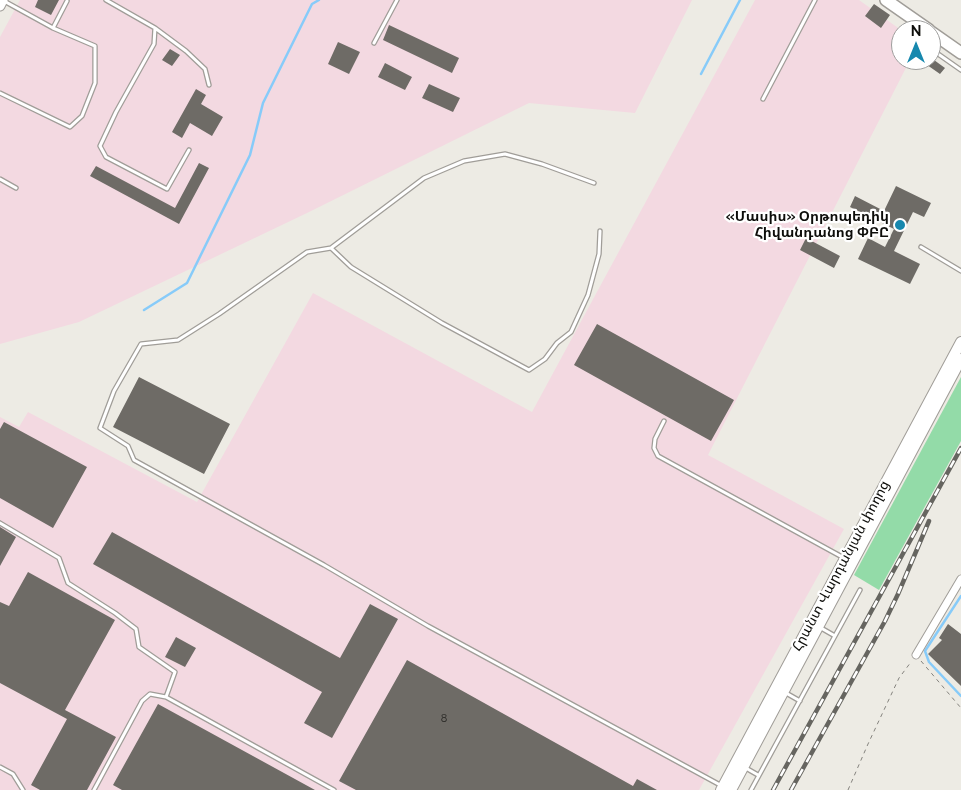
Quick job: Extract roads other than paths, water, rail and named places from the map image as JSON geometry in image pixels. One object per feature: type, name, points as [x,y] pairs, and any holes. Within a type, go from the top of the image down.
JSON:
[{"type":"main road","points":[[886,0],[913,20]]},
{"type":"main road","points":[[941,39],[961,53]]},
{"type":"main road","name":"Հրանտ Վարդանյան փողոց","points":[[725,789],[845,558],[961,342]]},
{"type":"main road","name":"Հրանտ Վարդանյան փողոց","points":[[725,789],[743,767],[961,359]]},
{"type":"street","points":[[0,6],[3,0]]},
{"type":"street","points":[[916,655],[961,579]]},
{"type":"lane","points":[[0,93],[70,128],[82,116],[95,83],[95,46],[53,28],[3,0]]},
{"type":"lane","points":[[106,0],[155,28],[186,51],[205,69],[210,86]]},
{"type":"lane","points":[[374,43],[398,0]]},
{"type":"lane","points":[[763,99],[815,0]]},
{"type":"lane","points":[[53,28],[67,1]]},
{"type":"lane","points":[[155,28],[154,44],[116,112],[100,146],[106,157],[167,189],[189,150]]},
{"type":"lane","points":[[941,56],[961,70]]},
{"type":"lane","points":[[594,183],[542,164],[505,154],[464,162],[424,178],[331,248],[307,252],[219,314],[178,340],[141,344],[114,391],[100,428],[128,446],[134,460],[324,565],[428,626],[725,789]]},
{"type":"lane","points":[[0,179],[16,188]]},
{"type":"lane","points":[[331,248],[351,267],[442,323],[529,370],[545,359],[557,343],[571,332],[588,295],[599,254],[600,231]]},
{"type":"lane","points":[[922,247],[961,271]]},
{"type":"lane","points":[[664,420],[655,439],[654,448],[658,456],[845,558]]},
{"type":"lane","points":[[0,523],[59,558],[68,584],[115,613],[136,629],[138,647],[175,672],[166,697]]},
{"type":"lane","points":[[751,790],[860,590]]},
{"type":"lane","points":[[818,627],[834,636]]},
{"type":"lane","points":[[783,692],[800,701]]},
{"type":"lane","points":[[94,790],[142,701],[150,694],[166,697],[334,790]]},
{"type":"lane","points":[[0,767],[13,774],[22,790]]},
{"type":"lane","points":[[743,767],[758,775]]},
{"type":"waterway","points":[[144,310],[187,283],[250,155],[263,103],[312,4],[319,0]]},
{"type":"waterway","points":[[701,74],[740,0]]},
{"type":"waterway","points":[[961,596],[925,651],[929,662],[961,696]]},
{"type":"railway","points":[[773,790],[961,448]]},
{"type":"railway","points":[[791,790],[885,621],[929,521]]},
{"type":"place","name":"«Մասիս» Օրթոպեդիկ Հիվանդանոց ՓԲԸ","points":[[900,225]]}]
